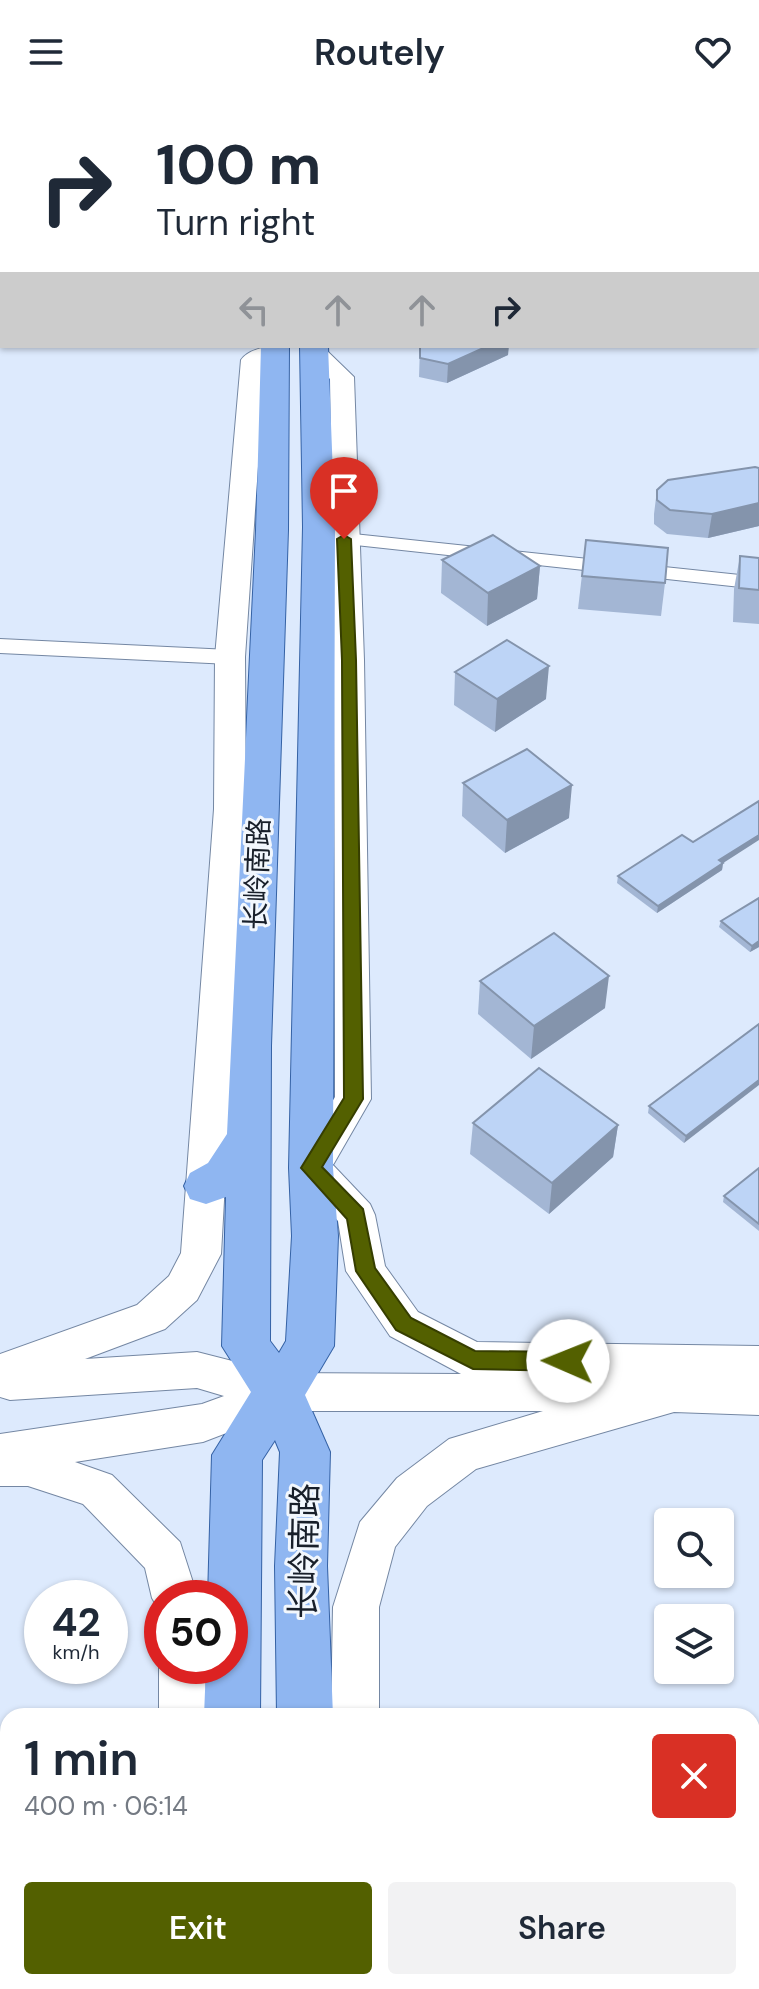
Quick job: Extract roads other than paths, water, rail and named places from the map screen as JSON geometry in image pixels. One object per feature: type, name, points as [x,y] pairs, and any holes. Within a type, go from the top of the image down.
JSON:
[{"type":"main road","points":[[319,348],[342,377],[349,660],[353,1099],[311,1168],[356,1215],[366,1271],[404,1324],[473,1360]]},
{"type":"main road","name":"长岭南路","points":[[232,1708],[237,1455],[310,1346],[315,1236],[311,1168],[319,348]]},
{"type":"main road","points":[[0,1372],[151,1317],[183,1288],[201,1254],[230,809],[230,657],[253,360],[275,349]]},
{"type":"main road","name":"长岭南路","points":[[275,349],[249,1136],[246,1346],[279,1392],[305,1452],[301,1566],[305,1708]]},
{"type":"main road","points":[[206,1186],[224,1176],[249,1136]]},
{"type":"main road","points":[[206,1186],[248,1233],[315,1236]]},
{"type":"main road","points":[[0,1454],[203,1423],[279,1392],[473,1360],[759,1364]]},
{"type":"main road","points":[[0,1382],[197,1370],[279,1392],[759,1396]]},
{"type":"main road","points":[[355,1708],[356,1607],[376,1537],[412,1492],[464,1453],[674,1393]]},
{"type":"main road","points":[[0,1466],[28,1466],[97,1489],[164,1557],[170,1580]]},
{"type":"main road","points":[[233,1567],[301,1566]]},
{"type":"main road","points":[[182,1684],[183,1708]]},
{"type":"street","points":[[344,539],[759,583]]},
{"type":"street","points":[[0,646],[230,657]]}]
